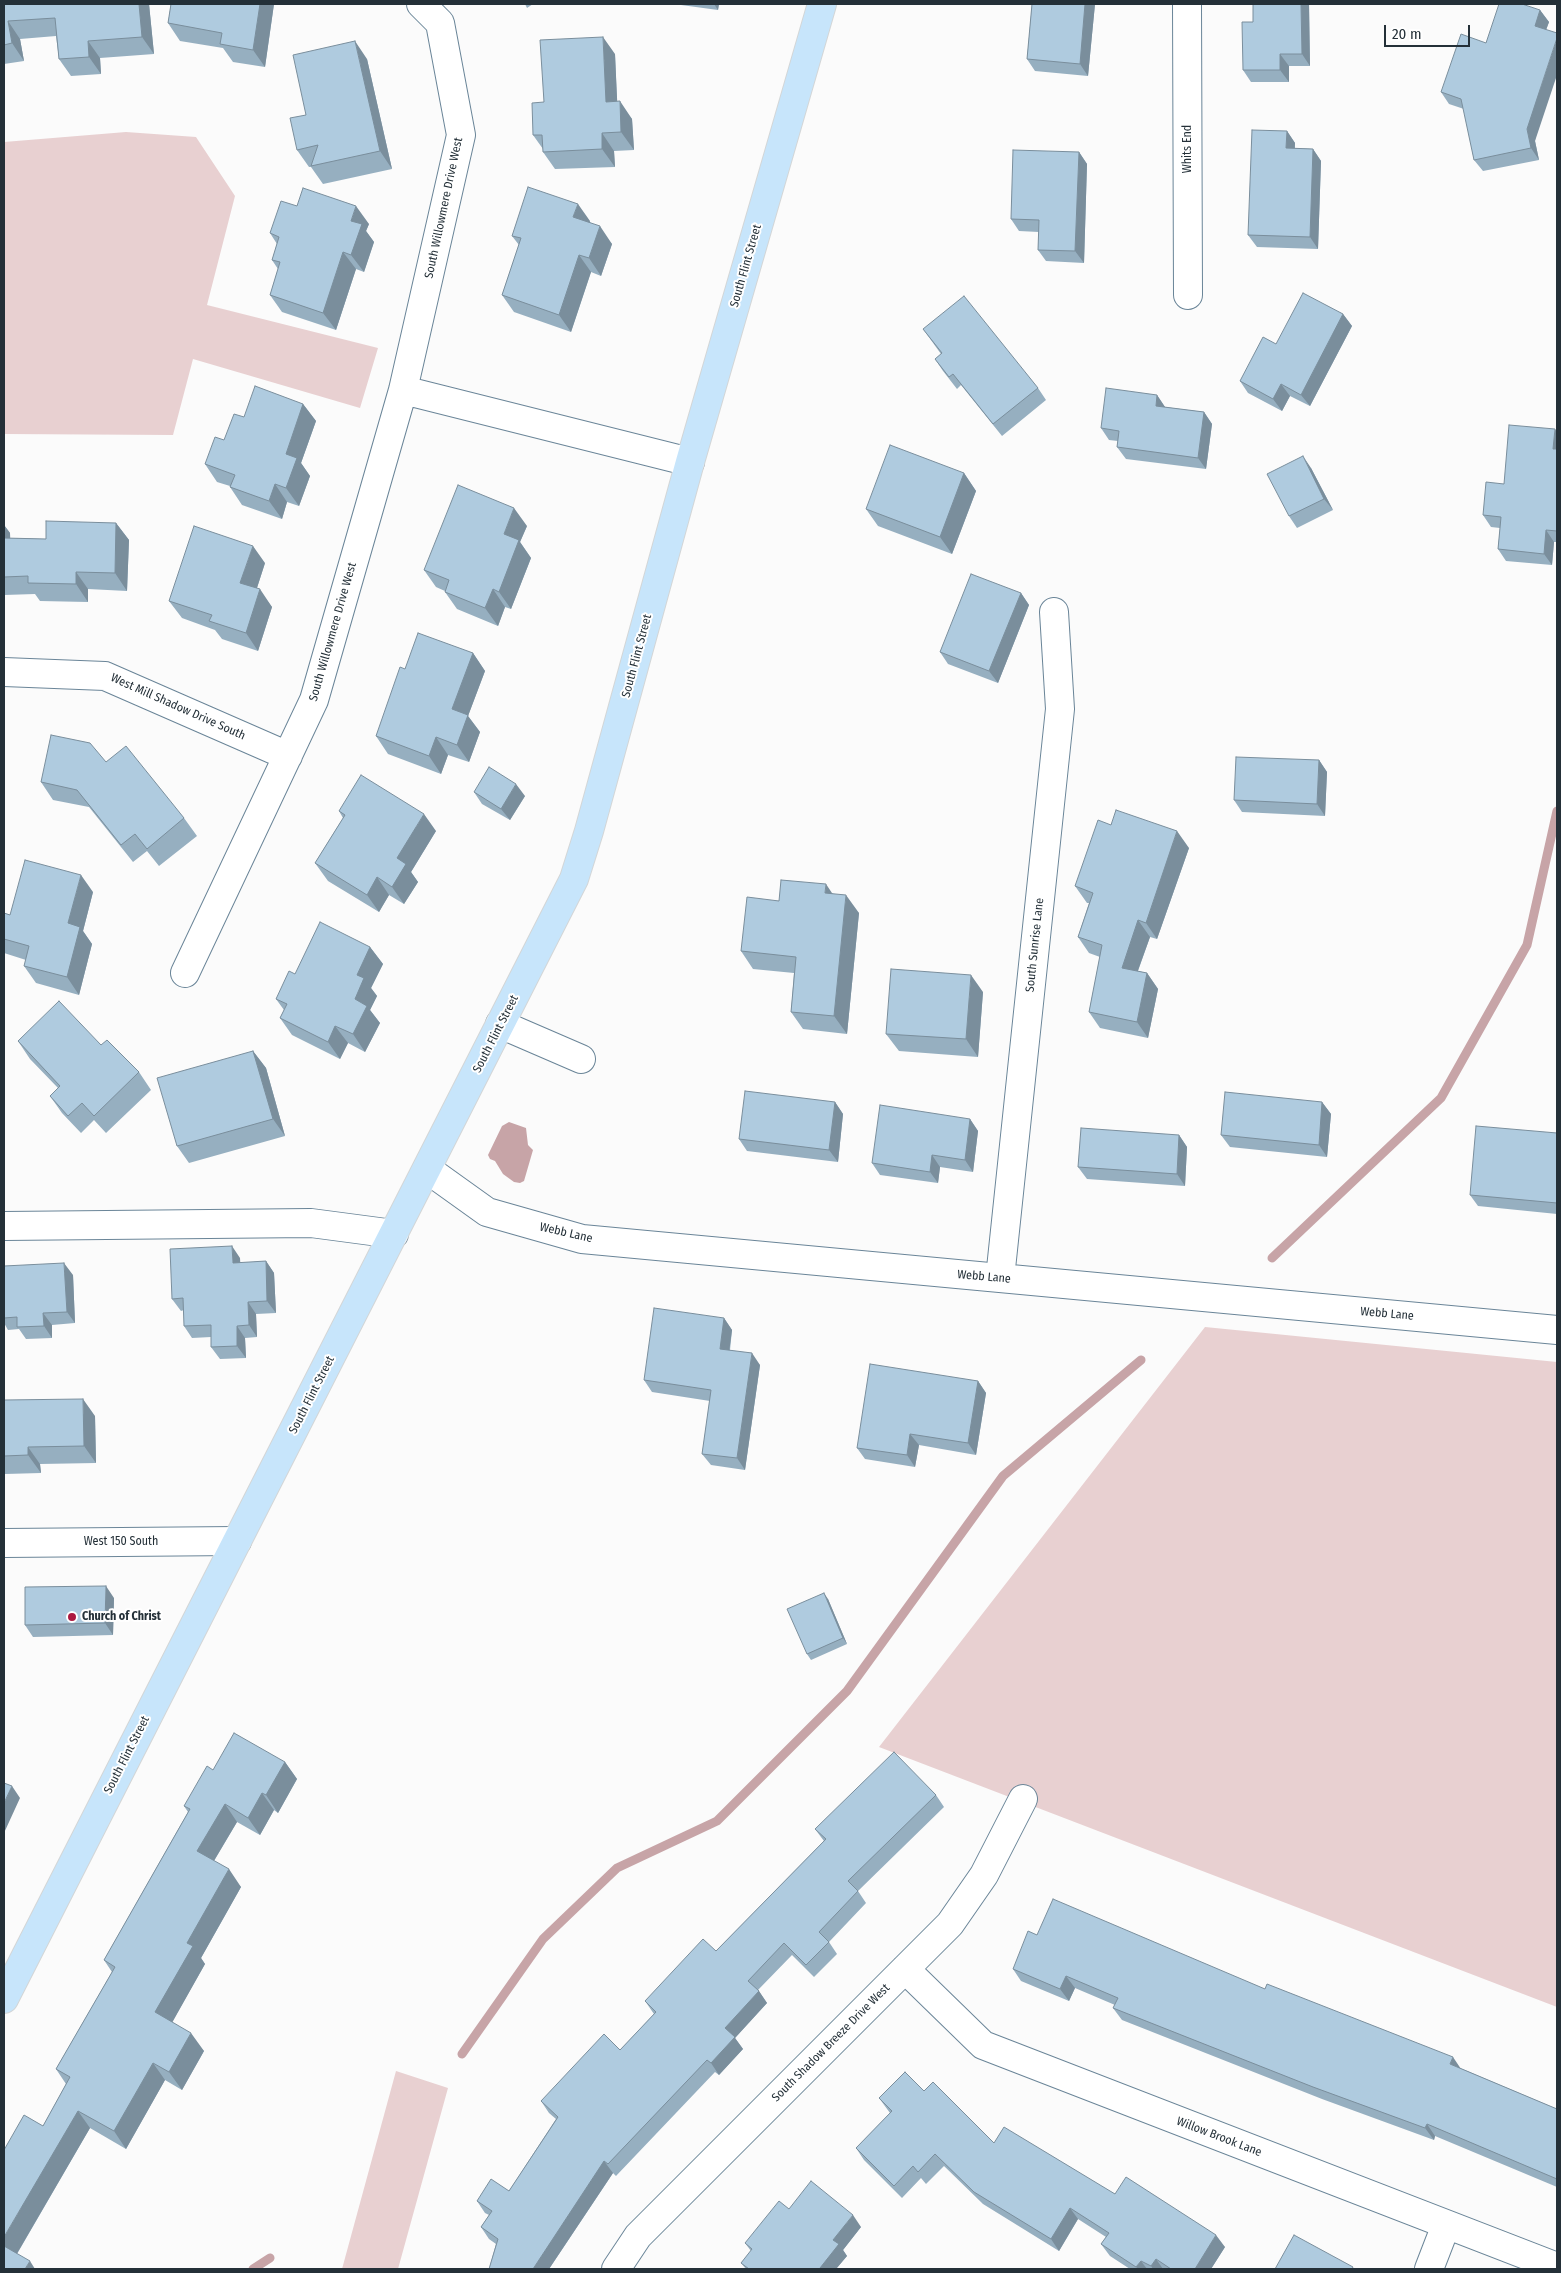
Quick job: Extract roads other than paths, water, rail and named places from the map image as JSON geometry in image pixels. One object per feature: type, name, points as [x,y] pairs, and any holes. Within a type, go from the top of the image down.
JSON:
[{"type":"main road","name":"South Flint Street","points":[[4,1999],[574,879],[589,831],[690,462],[822,4]]},
{"type":"street","name":"South Willowmere Drive West","points":[[185,973],[314,700],[403,390],[461,135],[440,23],[421,4]]},
{"type":"street","name":"Whits End","points":[[1187,4],[1188,295]]},
{"type":"street","points":[[403,390],[690,462]]},
{"type":"street","name":"South Sunrise Lane","points":[[1000,1278],[1060,709],[1054,612]]},
{"type":"street","name":"West Mill Shadow Drive South","points":[[4,672],[105,676],[288,756]]},
{"type":"street","points":[[500,1024],[581,1059]]},
{"type":"street","name":"Webb Lane","points":[[427,1168],[486,1212],[582,1239],[1557,1330]]},
{"type":"street","points":[[4,1226],[311,1223],[394,1234]]},
{"type":"street","name":"West 150 South","points":[[4,1543],[237,1541]]},
{"type":"street","name":"South Shadow Breeze Drive West","points":[[616,2269],[638,2236],[950,1924],[979,1883],[1023,1800]]},
{"type":"street","name":"Willow Brook Lane","points":[[905,1969],[983,2045],[1557,2267]]},
{"type":"street","points":[[1429,2269],[1446,2225]]},
{"type":"waterway","points":[[1272,1258],[1441,1098],[1527,945],[1557,811]]},
{"type":"waterway","points":[[462,2054],[543,1939],[617,1868],[717,1821],[847,1691],[1003,1476],[1141,1360]]},
{"type":"waterway","points":[[253,2269],[270,2258]]},
{"type":"place","name":"Church of Christ","points":[[72,1617]]}]
